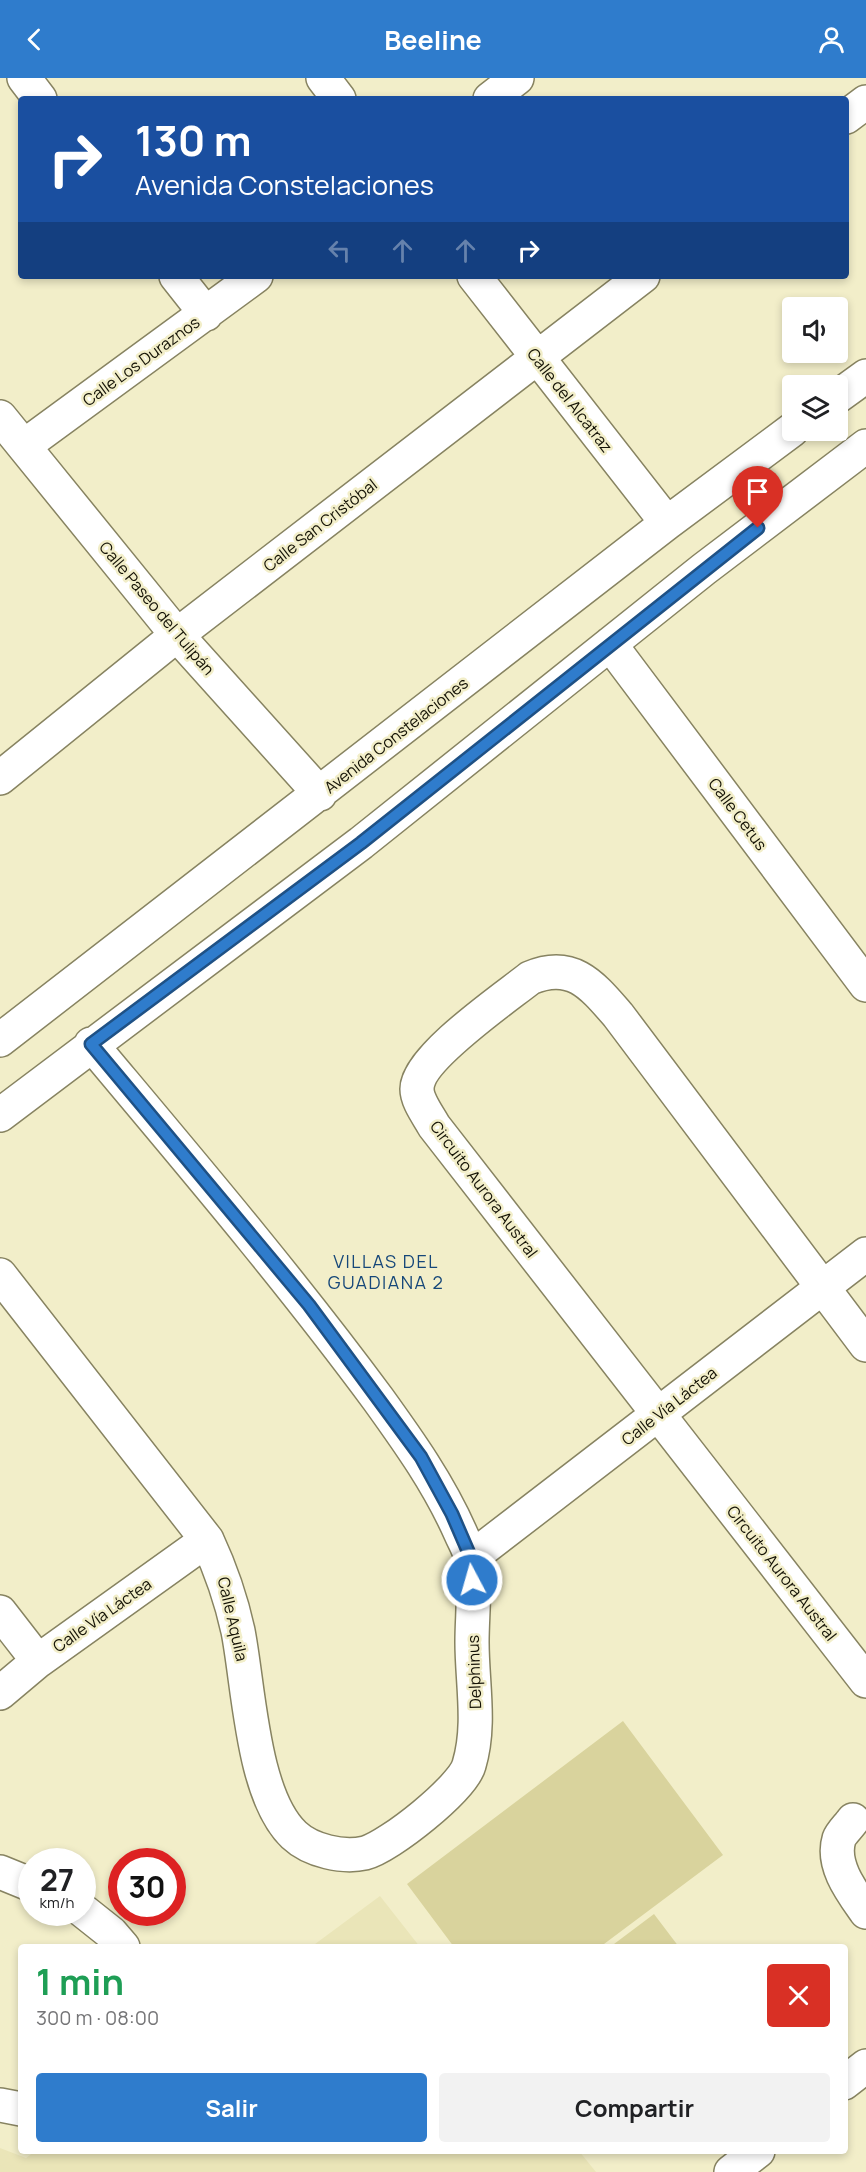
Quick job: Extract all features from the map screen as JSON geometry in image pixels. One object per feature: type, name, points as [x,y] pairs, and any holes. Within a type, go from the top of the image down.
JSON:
[{"type":"street","points":[[24,78],[38,96]]},
{"type":"street","points":[[323,78],[337,96]]},
{"type":"street","points":[[494,96],[517,78]]},
{"type":"street","points":[[849,115],[866,102]]},
{"type":"street","points":[[178,279],[206,314]]},
{"type":"street","name":"Calle Los Duraznos","points":[[24,446],[252,279]]},
{"type":"street","name":"Calle del Alcatraz","points":[[476,279],[667,522]]},
{"type":"street","name":"Calle San Cristóbal","points":[[5,764],[177,635],[639,279]]},
{"type":"street","points":[[848,389],[866,376]]},
{"type":"street","name":"Calle Paseo del Tulipán","points":[[0,417],[177,635],[320,794]]},
{"type":"street","name":"Avenida Constelaciones","points":[[0,1040],[320,794],[667,522],[782,437]]},
{"type":"street","points":[[0,1115],[91,1044],[361,843],[610,644],[866,446]]},
{"type":"street","name":"Calle Cetus","points":[[610,644],[866,985]]},
{"type":"street","name":"Circuito Aurora Austral","points":[[866,1345],[600,994],[566,971],[547,971],[530,978],[429,1061],[417,1088],[434,1126],[866,1681]]},
{"type":"street","points":[[91,1044],[323,1324],[421,1457],[452,1514],[471,1558]]},
{"type":"street","name":"Calle Vía Láctea","points":[[471,1558],[866,1254]]},
{"type":"street","name":"Calle Aquila","points":[[0,1275],[207,1540],[225,1578],[237,1629],[261,1772],[270,1797],[293,1834],[325,1851],[365,1853],[394,1839],[459,1783]]},
{"type":"street","name":"Calle Vía Láctea","points":[[0,1693],[38,1661],[207,1540]]},
{"type":"street","name":"Delphinus","points":[[459,1783],[468,1771],[473,1751],[476,1710],[471,1558]]},
{"type":"street","points":[[0,1612],[38,1661]]},
{"type":"street","points":[[853,1821],[839,1838],[838,1854],[847,1885],[866,1912]]},
{"type":"street","points":[[0,1872],[18,1879]]},
{"type":"street","points":[[96,1922],[120,1944]]},
{"type":"street","points":[[848,2080],[866,2066]]},
{"type":"street","points":[[0,2104],[18,2108]]},
{"type":"street","points":[[731,2172],[754,2154]]},
{"type":"shaded area","points":[[623,1721],[723,1855],[604,1944],[452,1944],[407,1884]]},
{"type":"shaded area","points":[[380,1896],[418,1944],[315,1944]]},
{"type":"shaded area","points":[[654,1914],[677,1944],[614,1944]]},
{"type":"shaded area","points":[[0,2148],[26,2158],[31,2154],[581,2154],[596,2172],[0,2172]]},
{"type":"district","name":"VILLAS DEL GUADIANA 2","points":[[386,1272]]},
{"type":"route","points":[[472,1580],[471,1558],[452,1514],[421,1457],[309,1305],[91,1044],[361,843],[758,528]]}]
